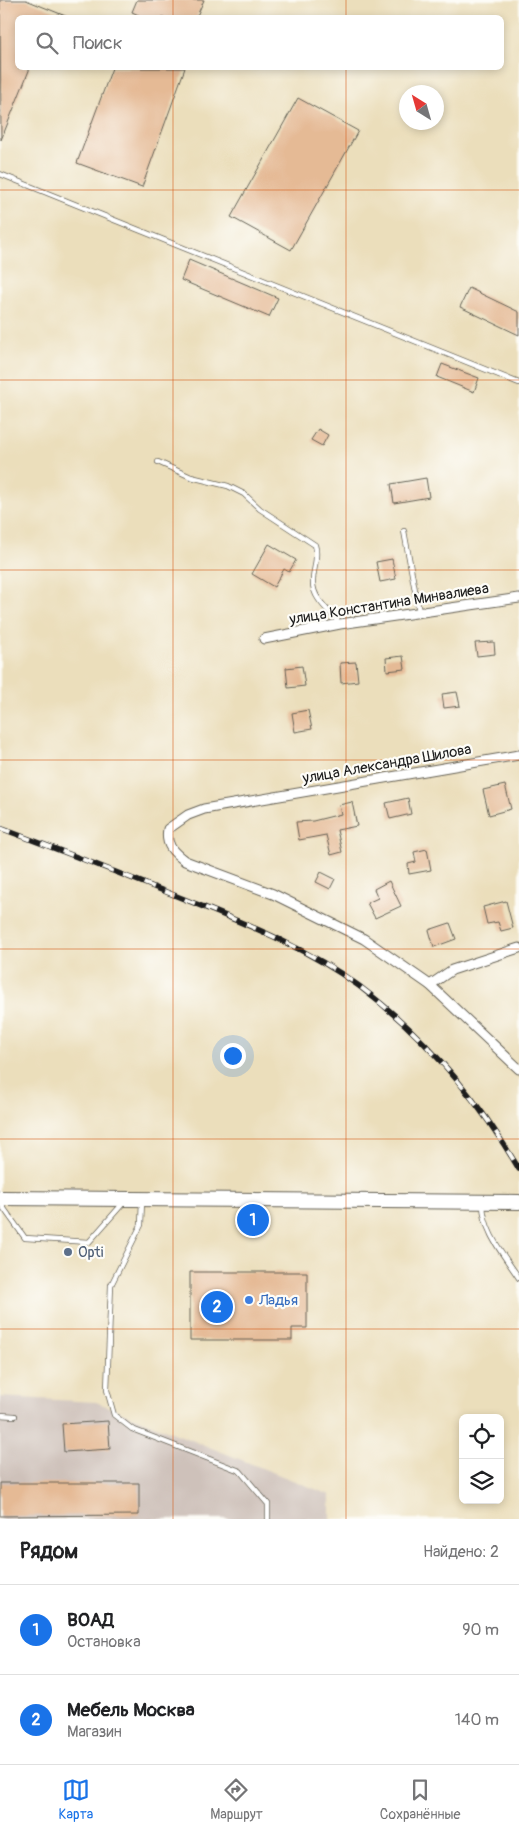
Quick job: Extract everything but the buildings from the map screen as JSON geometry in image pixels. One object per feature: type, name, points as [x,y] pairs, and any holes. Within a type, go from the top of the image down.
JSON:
[{"type":"main road","points":[[0,1198],[519,1202]]},
{"type":"street","name":"улица Константина Минвалиева","points":[[264,639],[340,624],[519,598]]},
{"type":"street","name":"улица Александра Шилова","points":[[430,985],[364,939],[273,894],[185,861],[175,854],[169,846],[168,829],[188,815],[204,809],[260,801],[519,755]]},
{"type":"street","points":[[519,948],[452,970],[430,985],[519,1070]]},
{"type":"lane","points":[[0,174],[519,383]]},
{"type":"lane","points":[[158,462],[191,477],[228,486],[244,494],[260,509],[314,545],[317,553],[313,583],[316,593],[320,602],[340,624]]},
{"type":"lane","points":[[404,531],[419,612]]},
{"type":"lane","points":[[0,1203],[25,1238],[89,1242],[128,1199]]},
{"type":"lane","points":[[142,1199],[141,1225],[111,1285],[107,1390],[114,1414],[132,1429],[240,1471],[268,1504],[268,1519]]},
{"type":"lane","points":[[483,1202],[483,1217],[487,1227],[519,1278]]},
{"type":"lane","points":[[0,1415],[15,1416]]},
{"type":"shaded area","points":[[0,1397],[96,1402],[330,1495],[330,1519],[0,1519]]},
{"type":"railway","points":[[0,828],[237,920],[279,939],[340,973],[383,1005],[427,1047],[486,1118],[519,1169]]},
{"type":"place","name":"ВОАД","points":[[253,1220]]},
{"type":"place","name":"Opti","points":[[68,1252]]},
{"type":"place","name":"Ладья","points":[[249,1300]]},
{"type":"place","name":"Мебель Москва","points":[[217,1307]]}]
